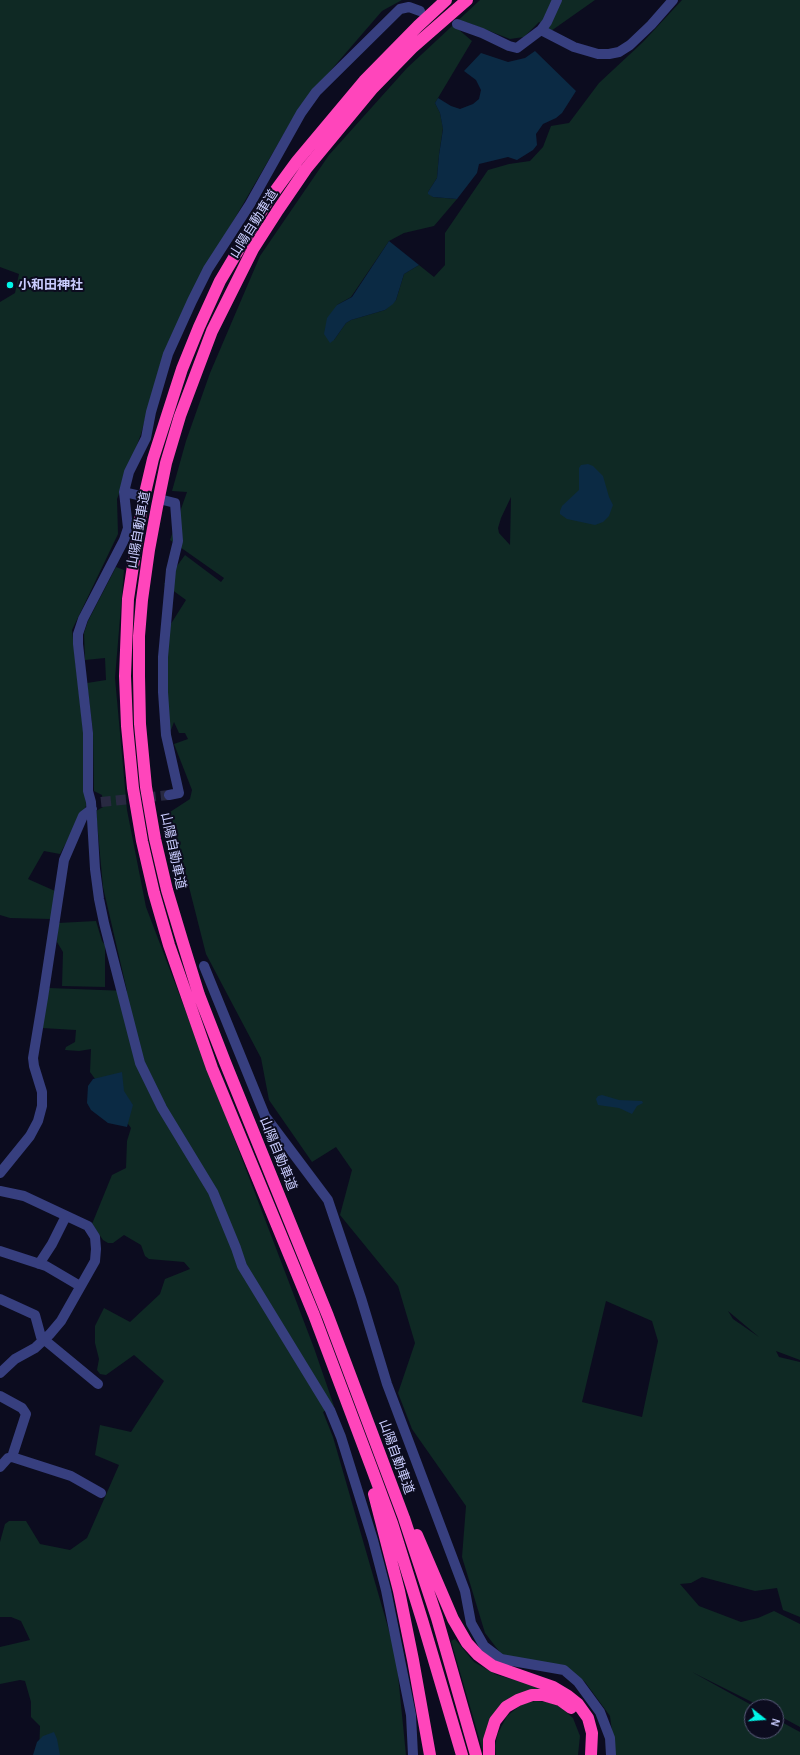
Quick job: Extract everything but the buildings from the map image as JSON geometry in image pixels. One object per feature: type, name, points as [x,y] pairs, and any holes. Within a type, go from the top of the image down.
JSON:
[{"type":"highway","name":"山陽自動車道","points":[[446,0],[364,81],[297,161],[267,202],[220,280],[198,327],[182,369],[153,459],[134,548],[128,599],[126,636],[127,726],[133,788],[142,841],[160,915],[212,1068],[314,1315],[392,1523],[419,1608],[462,1755]]},
{"type":"highway","name":"山陽自動車道","points":[[467,0],[412,48],[373,88],[306,170],[253,249],[212,330],[195,373],[168,456],[149,550],[142,608],[139,676],[141,732],[149,802],[155,839],[167,890],[200,995],[224,1062],[274,1180],[360,1400],[404,1518],[432,1604],[476,1755]]},
{"type":"highway","points":[[360,1400],[453,1619],[467,1643],[478,1655],[493,1666],[553,1687],[578,1704],[588,1718],[592,1733],[591,1755]]},
{"type":"highway","points":[[372,1469],[374,1496],[399,1591],[430,1755]]},
{"type":"highway","points":[[490,1755],[489,1740],[495,1721],[506,1707],[518,1700],[532,1695],[543,1695],[560,1700],[570,1707],[578,1716],[586,1738],[584,1755]]},
{"type":"street","points":[[457,24],[517,48],[541,30],[547,22],[557,0]]},
{"type":"street","points":[[541,30],[574,47],[598,54],[619,52],[630,45],[651,25],[673,0]]},
{"type":"street","points":[[413,1755],[411,1715],[386,1590],[373,1540],[341,1437],[330,1410],[242,1266],[213,1192],[162,1108],[140,1063],[104,924],[95,869],[95,804],[88,791],[88,733],[81,685],[78,634],[83,619],[124,540],[128,528],[124,492],[129,472],[146,438],[151,412],[168,354],[208,269],[250,204],[301,113],[316,92],[400,9],[409,7],[420,11]]},
{"type":"street","points":[[124,492],[137,495]]},
{"type":"street","points":[[163,500],[175,503],[178,541],[171,570],[163,657],[163,692],[166,735],[179,793],[169,795]]},
{"type":"street","points":[[0,1174],[30,1136],[38,1121],[42,1106],[42,1092],[33,1058],[44,998],[64,860],[83,816],[95,804]]},
{"type":"street","points":[[204,966],[265,1116],[328,1200],[387,1384],[465,1591],[471,1623],[484,1646],[501,1659],[564,1670],[578,1682],[600,1712],[610,1738],[611,1755]]},
{"type":"street","points":[[0,1191],[24,1196],[88,1226],[95,1237],[96,1249],[94,1260],[61,1321],[35,1348],[15,1358],[0,1373]]},
{"type":"street","points":[[40,1264],[66,1216]]},
{"type":"street","points":[[0,1251],[40,1264],[58,1272],[80,1286]]},
{"type":"street","points":[[0,1299],[35,1315],[41,1337],[98,1384]]},
{"type":"street","points":[[0,1396],[22,1408],[26,1414],[12,1457]]},
{"type":"street","points":[[0,1467],[8,1458],[12,1457],[71,1476],[101,1493]]},
{"type":"green space","points":[[0,0],[402,0],[382,11],[300,106],[192,292],[160,365],[141,434],[117,499],[118,534],[72,630],[84,738],[86,806],[60,854],[44,851],[28,879],[55,891],[51,919],[10,918],[0,915],[0,302],[15,293],[19,274],[0,267]]},
{"type":"green space","points":[[480,0],[595,0],[551,31],[539,22],[524,37],[510,39],[466,22],[458,29],[472,41],[435,103],[440,113],[443,128],[437,178],[428,192],[433,197],[457,199],[434,226],[404,233],[389,241],[351,297],[337,305],[334,340],[346,323],[351,320],[385,310],[396,300],[404,274],[419,265],[434,277],[445,265],[445,233],[488,170],[509,164],[530,161],[543,147],[551,126],[569,123],[599,83],[643,42],[682,0],[800,0],[800,1360],[776,1351],[779,1357],[800,1362],[800,1617],[783,1610],[777,1588],[755,1591],[702,1577],[691,1583],[680,1584],[699,1606],[741,1622],[758,1618],[774,1611],[800,1624],[800,1727],[784,1718],[784,1699],[746,1699],[692,1672],[744,1701],[744,1739],[784,1739],[784,1723],[800,1732],[800,1755],[615,1755],[610,1716],[585,1682],[570,1670],[502,1655],[485,1633],[462,1557],[466,1506],[412,1429],[398,1393],[415,1343],[398,1286],[340,1215],[352,1170],[336,1147],[312,1162],[269,1100],[261,1058],[206,954],[170,812],[190,799],[192,790],[174,744],[188,739],[185,733],[179,733],[174,722],[171,730],[167,729],[167,630],[186,600],[164,584],[185,555],[221,582],[224,578],[170,540],[187,492],[172,491],[186,441],[210,373],[260,256],[329,155],[407,68]],"holes":[[[511,497],[510,545],[499,533],[498,528]],[[606,1301],[652,1321],[658,1341],[642,1417],[582,1402]],[[728,1311],[759,1337],[733,1319]]]},
{"type":"green space","points":[[116,567],[124,570],[115,678],[127,810],[146,907],[314,1348],[334,1406],[323,1412],[333,1437],[396,1655],[406,1755],[39,1755],[40,1726],[31,1717],[31,1702],[25,1681],[20,1680],[0,1684],[0,1647],[30,1640],[21,1621],[11,1617],[0,1617],[0,1542],[5,1524],[9,1521],[26,1521],[40,1544],[70,1550],[87,1538],[119,1465],[95,1455],[100,1425],[131,1432],[164,1381],[134,1355],[106,1375],[100,1374],[97,1370],[99,1359],[95,1343],[95,1326],[104,1308],[130,1322],[160,1294],[165,1279],[190,1269],[184,1262],[149,1259],[145,1256],[141,1245],[124,1235],[113,1243],[108,1243],[103,1240],[92,1224],[112,1175],[126,1168],[127,1141],[131,1128],[90,1072],[91,1049],[79,1051],[65,1050],[66,1047],[75,1042],[76,1030],[42,1028],[49,988],[127,991],[103,887],[96,811],[103,807],[102,795],[94,791],[93,732],[87,683],[106,680],[105,658],[85,660],[84,633],[88,621]]},
{"type":"green space","points":[[96,921],[102,941],[105,945],[105,987],[62,986],[63,952],[57,942],[58,923]]},
{"type":"green space","points":[[455,1639],[474,1662],[497,1675],[551,1690],[514,1696],[484,1755],[451,1641]]},
{"type":"green space","points":[[535,1701],[547,1702],[559,1706],[573,1718],[580,1736],[578,1755],[496,1755],[495,1746],[498,1733],[507,1716],[522,1704]]},
{"type":"water","points":[[535,51],[576,91],[562,113],[556,118],[543,124],[536,134],[537,145],[533,150],[517,160],[508,157],[479,164],[477,173],[457,199],[433,197],[428,194],[437,178],[443,129],[440,113],[435,103],[438,98],[451,106],[460,109],[473,104],[479,99],[481,90],[476,80],[464,71],[481,53],[508,62],[525,58]]},
{"type":"water","points":[[389,241],[419,265],[404,274],[396,300],[393,304],[385,310],[351,320],[346,323],[334,340],[330,343],[324,334],[327,318],[337,305],[352,297]]},
{"type":"water","points":[[588,464],[593,466],[603,476],[613,505],[609,516],[603,522],[595,525],[567,519],[560,514],[562,506],[579,490],[579,468],[581,465]]},
{"type":"water","points":[[122,1072],[124,1091],[133,1105],[127,1127],[108,1123],[91,1110],[87,1103],[88,1086],[93,1079]]},
{"type":"water","points":[[602,1095],[619,1100],[642,1101],[643,1103],[637,1106],[632,1114],[619,1108],[598,1105],[596,1099],[598,1096]]},
{"type":"water","points":[[54,1732],[60,1755],[33,1755],[37,1742],[43,1736]]},
{"type":"tunnel","points":[[101,802],[169,795]]},
{"type":"place","name":"小和田神社","points":[[10,285]]}]
